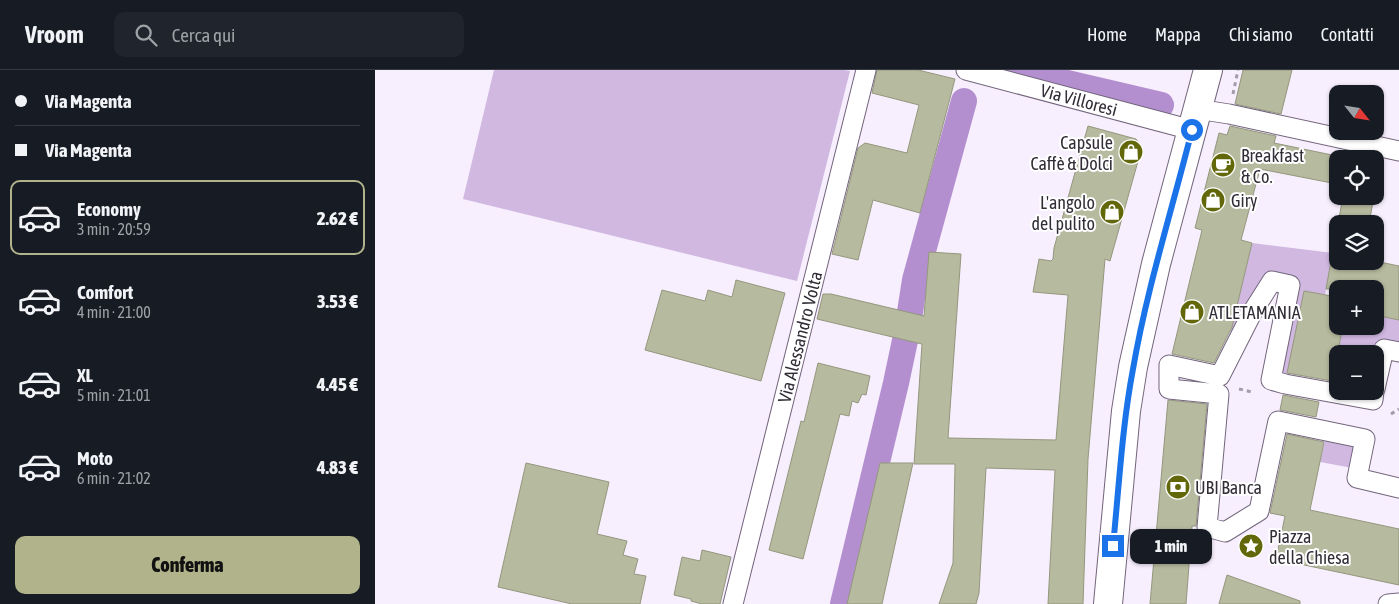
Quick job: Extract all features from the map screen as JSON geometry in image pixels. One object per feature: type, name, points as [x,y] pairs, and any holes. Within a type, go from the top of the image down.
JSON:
[{"type":"main road","points":[[1108,604],[1126,411],[1133,367],[1156,264],[1208,70]]},
{"type":"street","name":"Via Alessandro Volta","points":[[733,604],[866,70]]},
{"type":"street","name":"Via Villoresi","points":[[966,70],[1194,120],[1229,114],[1399,151]]},
{"type":"street","points":[[1329,392],[1271,380],[1290,285],[1272,281],[1253,311],[1220,376],[1169,364],[1169,390],[1219,394],[1207,527],[1225,532],[1259,510],[1278,421],[1365,439],[1357,478],[1399,488]]},
{"type":"street","points":[[1384,349],[1399,352]]},
{"type":"street","points":[[1388,604],[1399,603]]},
{"type":"shaded area","points":[[494,70],[850,71],[797,281],[463,199]]},
{"type":"shaded area","points":[[1252,243],[1329,253],[1330,270],[1325,295],[1304,291],[1285,384],[1271,380],[1290,285],[1272,281],[1220,376]]},
{"type":"shaded area","points":[[1384,317],[1399,320],[1399,352],[1384,352],[1384,345],[1340,345],[1341,335],[1384,335]]},
{"type":"shaded area","points":[[1327,431],[1365,439],[1358,469],[1320,462]]},
{"type":"building","points":[[877,70],[918,70],[955,79],[920,213],[873,200],[858,260],[832,254],[858,148],[865,143],[907,153],[919,105],[872,93]]},
{"type":"building","points":[[1243,70],[1292,70],[1281,114],[1235,104]]},
{"type":"building","points":[[1088,126],[1136,139],[1142,147],[1110,261],[1105,259],[1088,459],[1083,604],[1048,604],[1055,470],[986,468],[979,593],[976,604],[939,604],[953,563],[955,464],[914,464],[922,344],[817,319],[823,294],[831,294],[924,316],[929,252],[961,254],[948,438],[1056,440],[1068,295],[1033,292],[1039,259],[1051,261],[1053,259],[1054,248]]},
{"type":"building","points":[[1230,126],[1276,136],[1274,143],[1329,154],[1329,182],[1260,169],[1241,240],[1252,243],[1232,327],[1214,363],[1172,354],[1202,230],[1195,228],[1219,133],[1227,135]]},
{"type":"building","points":[[1341,205],[1372,205],[1371,215],[1340,215]]},
{"type":"building","points":[[1384,263],[1399,266],[1399,320],[1384,317],[1384,280],[1329,280],[1329,289],[1326,289],[1329,270],[1384,270]]},
{"type":"building","points":[[736,280],[785,293],[761,381],[645,350],[662,290],[705,301],[708,290],[732,297]]},
{"type":"building","points":[[1304,291],[1329,296],[1329,335],[1341,335],[1339,345],[1329,345],[1329,380],[1287,373]]},
{"type":"building","points":[[818,363],[870,376],[866,395],[862,394],[858,403],[852,401],[849,416],[840,414],[803,559],[769,550],[801,421],[804,422]]},
{"type":"building","points":[[1283,395],[1319,402],[1316,417],[1280,410]]},
{"type":"building","points":[[1168,400],[1207,404],[1196,526],[1192,526],[1186,604],[1150,604]]},
{"type":"building","points":[[1287,434],[1324,442],[1310,510],[1399,529],[1399,585],[1276,559],[1285,516],[1270,513]]},
{"type":"building","points":[[526,463],[609,482],[597,534],[627,541],[623,555],[638,559],[634,574],[646,576],[640,604],[572,604],[498,587]]},
{"type":"building","points":[[880,463],[913,463],[882,604],[847,604]]},
{"type":"building","points":[[702,550],[731,557],[720,604],[702,604],[674,595],[682,557],[700,561]]},
{"type":"building","points":[[1227,575],[1300,601],[1300,604],[1219,604]]},
{"type":"waterway","points":[[1012,70],[1161,105]]},
{"type":"waterway","points":[[843,604],[896,383],[915,280],[964,101]]},
{"type":"place","name":"Capsule Caffè & Dolci","points":[[1131,152]]},
{"type":"place","name":"Breakfast & Co.","points":[[1223,165]]},
{"type":"place","name":"Giry","points":[[1213,200]]},
{"type":"place","name":"L'angolo del pulito","points":[[1112,212]]},
{"type":"place","name":"ATLETAMANIA","points":[[1192,312]]},
{"type":"place","name":"UBI Banca","points":[[1178,487]]},
{"type":"place","name":"Piazza della Chiesa","points":[[1251,546]]},
{"type":"route","points":[[1113,546],[1126,411],[1133,367],[1156,264],[1192,130]]}]
